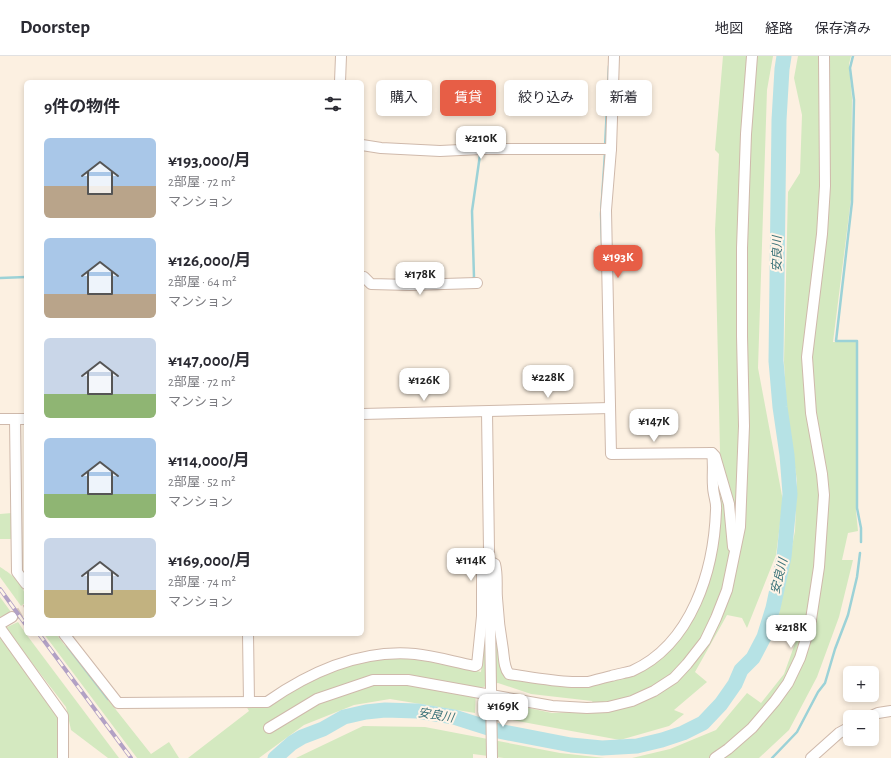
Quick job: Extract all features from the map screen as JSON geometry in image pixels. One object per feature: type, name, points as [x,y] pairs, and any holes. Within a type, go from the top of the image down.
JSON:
[{"type":"street","points":[[340,80],[341,56]]},
{"type":"street","points":[[614,56],[606,149],[611,454],[712,453]]},
{"type":"street","points":[[269,728],[317,699],[373,680],[408,680],[492,697],[552,706],[587,708],[608,706],[632,701],[654,691],[674,678],[705,641],[727,590],[740,527],[744,426],[742,248],[746,134],[752,56]]},
{"type":"street","points":[[715,758],[752,728],[788,683],[800,658],[810,626],[819,567],[824,495],[822,474],[811,413],[807,357],[822,234],[825,186],[824,56]]},
{"type":"street","points":[[364,145],[381,148],[440,151],[481,149],[606,149]]},
{"type":"street","points":[[365,279],[371,284],[410,285],[477,283]]},
{"type":"street","points":[[364,414],[610,408]]},
{"type":"street","points":[[487,412],[492,758]]},
{"type":"street","points":[[0,419],[24,419]]},
{"type":"street","points":[[15,419],[17,572],[24,581]]},
{"type":"street","points":[[712,453],[715,456],[729,504],[734,561]]},
{"type":"street","points":[[489,561],[495,564],[497,571],[499,627],[504,663],[506,671],[509,674],[560,681],[586,682],[631,671],[664,649],[680,632],[700,594],[710,558],[716,511],[712,478],[714,467],[712,453]]},
{"type":"street","points":[[66,636],[118,703],[267,702],[286,688],[337,664],[378,655],[413,654],[438,657],[474,666],[477,665],[478,661],[481,624],[482,571],[489,561]]},
{"type":"street","points":[[0,624],[12,617]]},
{"type":"street","points":[[0,628],[63,716],[63,758]]},
{"type":"street","points":[[248,636],[249,702]]},
{"type":"street","points":[[879,712],[891,711]]},
{"type":"street","points":[[811,758],[843,731]]},
{"type":"green space","points":[[723,56],[773,56],[767,90],[758,368],[783,501],[776,555],[747,628],[742,618],[727,615],[695,672],[707,682],[674,710],[684,714],[669,726],[620,740],[512,720],[515,705],[552,713],[598,711],[592,701],[531,694],[498,683],[476,689],[475,713],[390,699],[354,705],[304,725],[259,758],[188,758],[249,711],[246,706],[303,683],[342,665],[381,658],[429,660],[481,672],[486,608],[494,608],[504,676],[569,685],[632,673],[668,652],[693,617],[709,576],[715,480],[720,451],[715,230],[719,154],[715,150]]},
{"type":"green space","points":[[798,56],[851,56],[849,64],[852,98],[851,199],[833,342],[856,342],[856,511],[858,531],[848,533],[842,560],[853,560],[839,617],[817,677],[789,730],[759,758],[632,758],[670,749],[716,730],[747,693],[761,703],[784,674],[797,638],[789,633],[778,619],[795,531],[797,481],[787,413],[784,362],[788,192],[800,173],[802,115],[794,78]]},
{"type":"green space","points":[[12,513],[12,539],[0,539],[0,514]]},
{"type":"green space","points":[[0,567],[14,577],[24,591],[24,604],[21,606],[0,577]]},
{"type":"green space","points":[[0,597],[11,612],[0,617]]},
{"type":"green space","points":[[18,622],[24,631],[24,636],[28,636],[119,758],[108,758],[71,730],[66,707],[5,628]]},
{"type":"green space","points":[[0,636],[60,718],[60,758],[0,758]]},
{"type":"green space","points":[[46,636],[58,636],[151,754],[169,742],[179,758],[137,758]]},
{"type":"green space","points":[[363,726],[425,727],[560,753],[605,758],[504,758],[473,754],[473,758],[296,758]]},
{"type":"waterway","name":"安良川","points":[[275,758],[292,743],[302,737],[323,729],[344,717],[366,712],[385,710],[417,711],[454,717],[498,731],[571,745],[602,748],[637,746],[683,733],[703,723],[721,704],[735,684],[741,670],[753,658],[764,637],[773,608],[784,557],[790,494],[776,361],[779,120],[784,56]]},
{"type":"waterway","points":[[853,56],[850,68],[854,100],[852,202],[836,341],[857,341],[857,508],[861,528],[861,542]]},
{"type":"waterway","points":[[605,147],[609,66]]},
{"type":"waterway","points":[[472,280],[474,277],[472,211],[480,155],[482,153]]},
{"type":"waterway","points":[[602,243],[601,214],[605,153]]},
{"type":"waterway","points":[[0,278],[24,277]]},
{"type":"waterway","points":[[772,758],[797,732],[818,692],[825,683],[835,649],[848,615],[857,577],[860,553]]},
{"type":"waterway","points":[[67,646],[108,699]]},
{"type":"tunnel","points":[[12,617],[24,610]]},
{"type":"railway","points":[[0,589],[24,622]]},
{"type":"railway","points":[[40,636],[131,758]]}]
